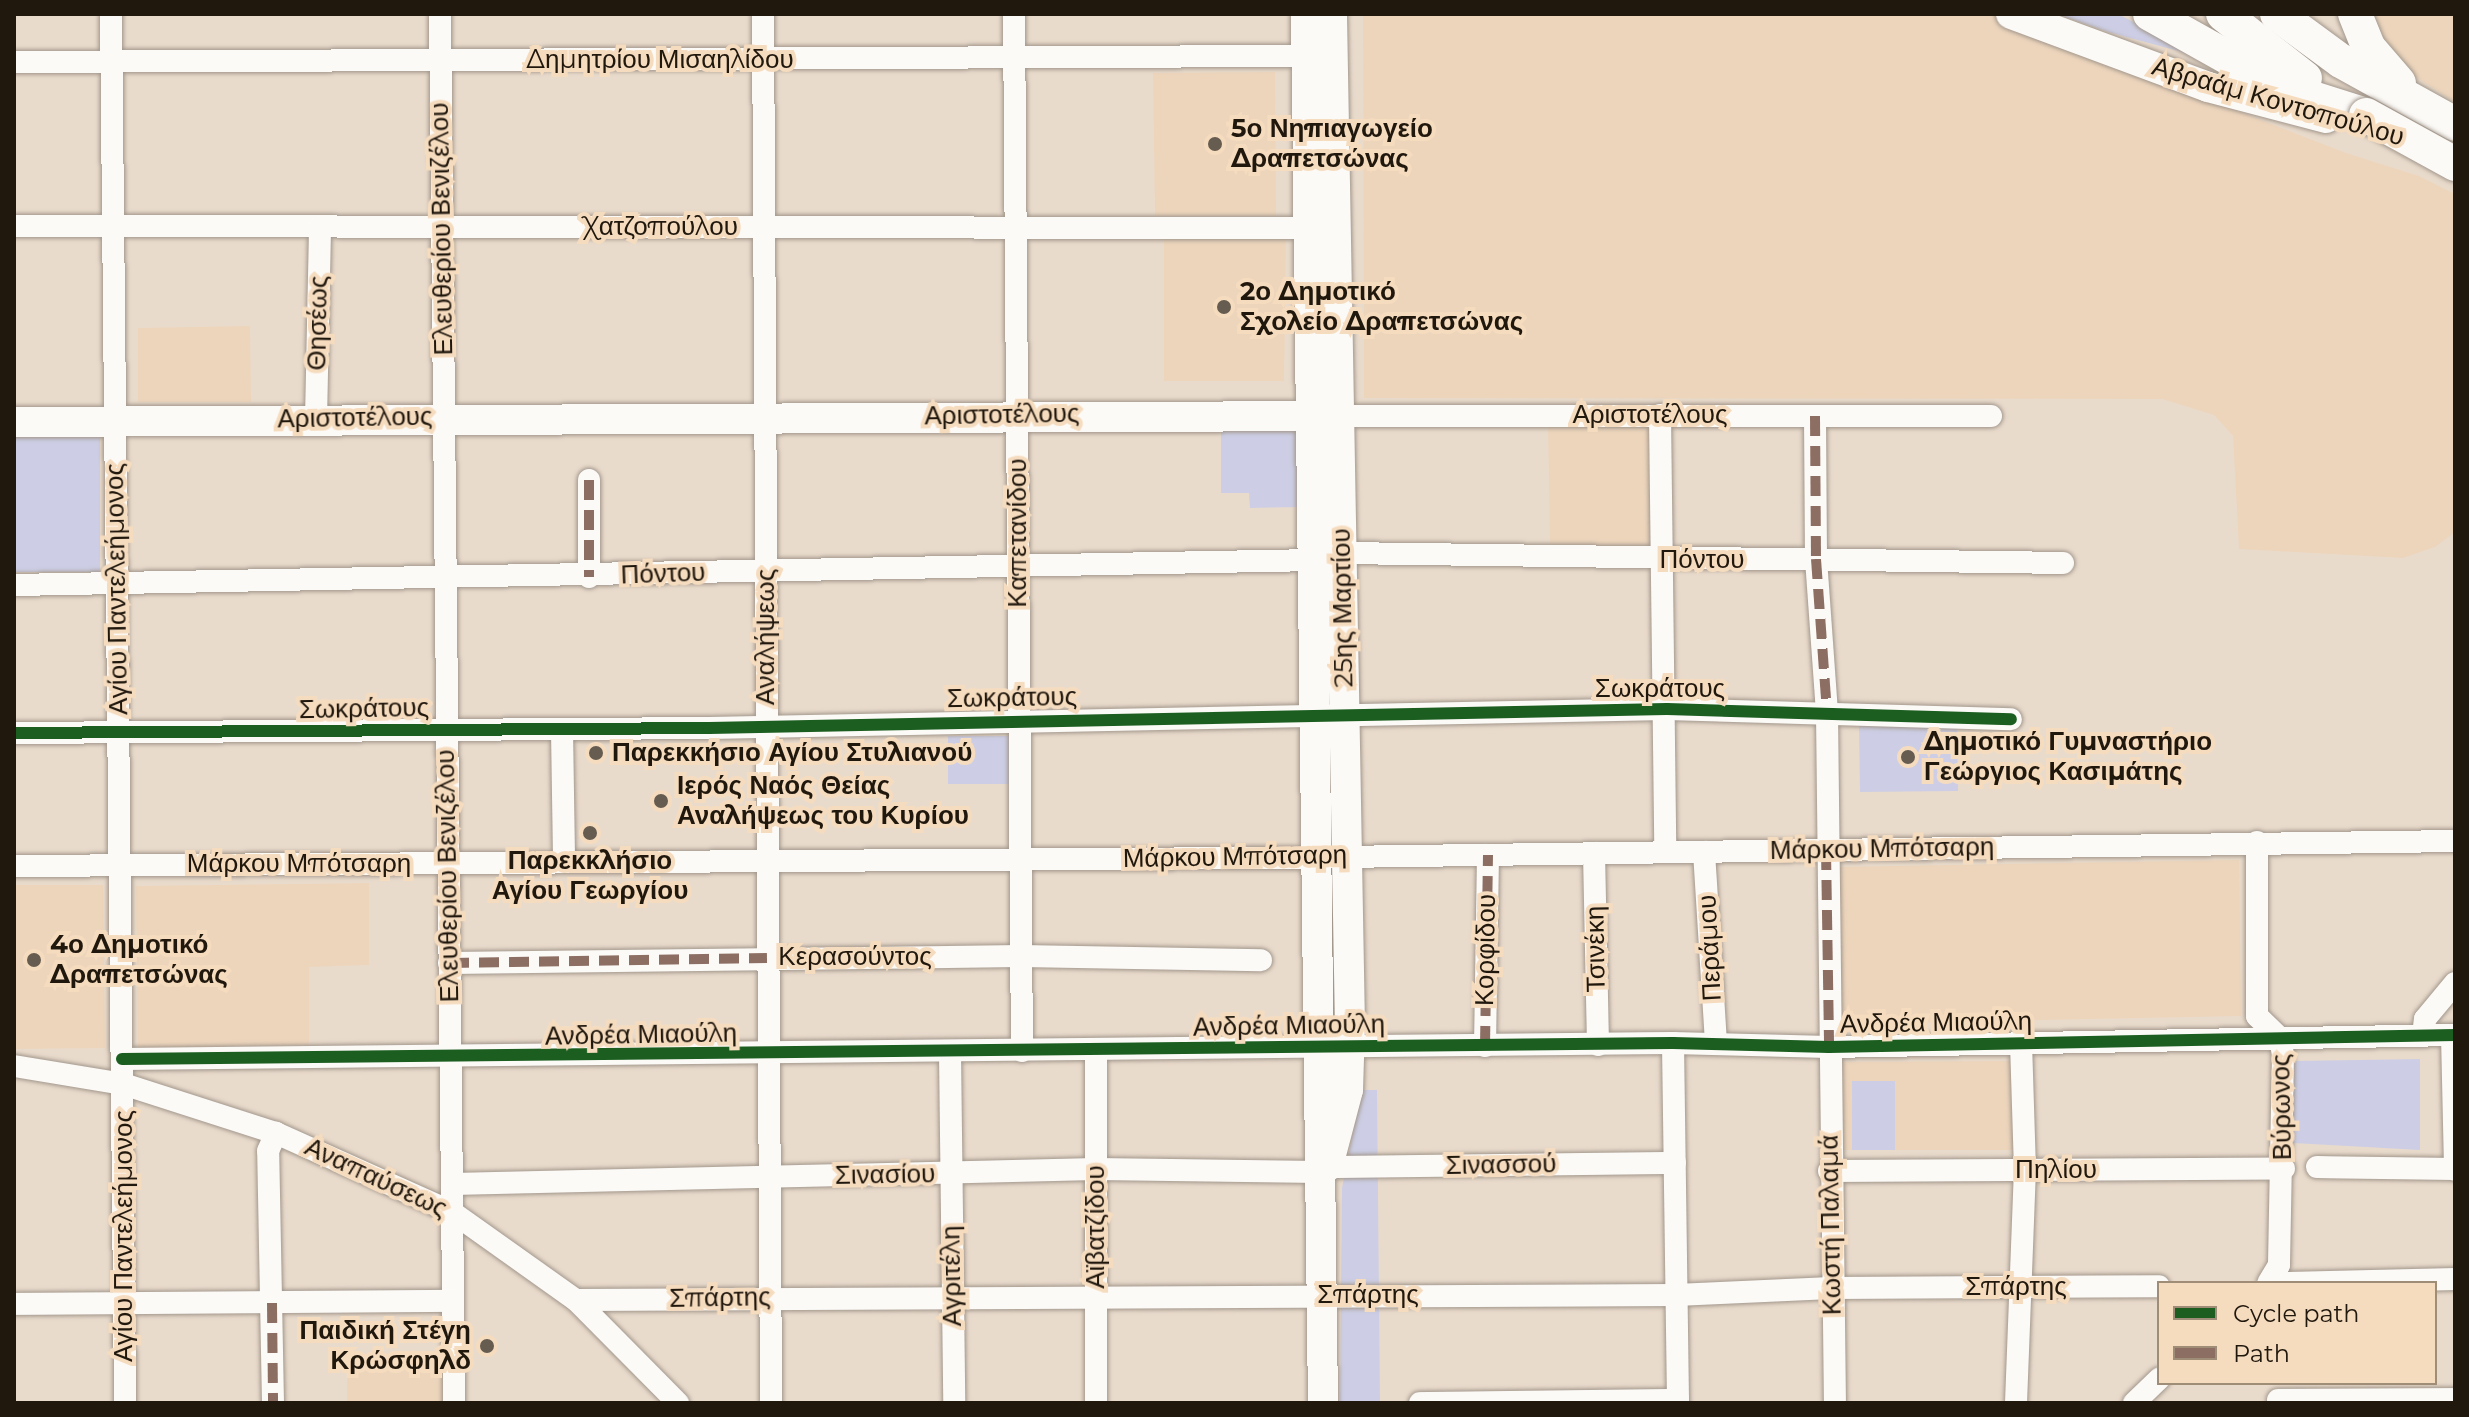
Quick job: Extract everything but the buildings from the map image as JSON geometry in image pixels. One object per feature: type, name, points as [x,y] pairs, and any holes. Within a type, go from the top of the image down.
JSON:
[{"type":"main road","points":[[2150,14],[2223,28],[2284,89],[2366,115],[2455,164]]},
{"type":"main road","points":[[2277,14],[2341,61],[2455,124]]},
{"type":"main road","points":[[2358,24],[2415,103]]},
{"type":"street","name":"Αγίου Παντελεήμονος","points":[[111,14],[125,1403]]},
{"type":"street","name":"Ελευθερίου Βενιζέλου","points":[[440,14],[454,1403]]},
{"type":"street","name":"Αναλήψεως","points":[[763,14],[766,227],[765,861],[771,1403]]},
{"type":"street","name":"Καπετανίδου","points":[[1014,14],[1022,1051]]},
{"type":"street","name":"25ης Μαρτίου","points":[[1306,14],[1308,228],[1325,416],[1342,553],[1349,856],[1348,1090],[1323,1170]]},
{"type":"street","name":"25ης Μαρτίου","points":[[1323,1403],[1320,1295],[1328,1267],[1317,1047],[1312,560],[1325,416],[1332,14]]},
{"type":"street","name":"Αβραάμ Κοντοπούλου","points":[[2011,14],[2208,87],[2455,154]]},
{"type":"street","name":"Δημητρίου Μισαηλίδου","points":[[14,62],[1306,56]]},
{"type":"street","name":"Χατζοπούλου","points":[[14,226],[1308,228]]},
{"type":"street","name":"Θησέως","points":[[316,420],[320,227]]},
{"type":"street","name":"Αριστοτέλους","points":[[14,422],[1017,414],[1991,416]]},
{"type":"street","points":[[1660,415],[1667,709],[1665,852]]},
{"type":"street","name":"Κωστή Παλαμά","points":[[1815,416],[1816,559],[1827,713],[1829,1171],[1835,1403]]},
{"type":"street","points":[[589,480],[589,577]]},
{"type":"street","name":"Πόντου","points":[[1342,553],[1664,560],[2063,563]]},
{"type":"street","name":"Πόντου","points":[[14,585],[445,581],[766,567],[1312,560]]},
{"type":"street","name":"Σωκράτους","points":[[14,733],[562,730],[1667,709],[2011,719]]},
{"type":"street","points":[[562,730],[564,862]]},
{"type":"street","name":"Μάρκου Μπότσαρη","points":[[14,866],[1269,858],[2455,841]]},
{"type":"street","name":"Βύρωνος","points":[[2257,842],[2257,1016],[2280,1038],[2284,1169],[2279,1265],[2269,1281]]},
{"type":"street","name":"Περάμου","points":[[1704,852],[1716,1044]]},
{"type":"street","name":"Τσινέκη","points":[[1594,853],[1598,1045]]},
{"type":"street","name":"Κορφίδου","points":[[1485,1046],[1488,855]]},
{"type":"street","name":"Κερασούντος","points":[[449,963],[1021,956],[1261,960]]},
{"type":"street","points":[[2423,1035],[2425,1019],[2455,983]]},
{"type":"street","points":[[2317,1167],[2455,1169],[2454,1035]]},
{"type":"street","name":"Ανδρέα Μιαούλη","points":[[122,1059],[450,1059],[1673,1043],[1829,1047],[2454,1035]]},
{"type":"street","points":[[1420,1403],[1678,1402],[1673,1043]]},
{"type":"street","points":[[2016,1403],[2025,1170],[2021,1043]]},
{"type":"street","name":"Αϊβατζίδου","points":[[1096,1050],[1096,1403]]},
{"type":"street","name":"Αγριτέλη","points":[[950,1052],[954,1403]]},
{"type":"street","name":"Αναπαύσεως","points":[[14,1066],[123,1084],[276,1133],[452,1212],[576,1300],[678,1403]]},
{"type":"street","points":[[273,1403],[268,1151],[276,1133]]},
{"type":"street","name":"Σινασσού","points":[[1323,1170],[1675,1163]]},
{"type":"street","name":"Σινασίου","points":[[452,1184],[951,1175],[1096,1169],[1323,1170]]},
{"type":"street","name":"Πηλίου","points":[[1829,1171],[2284,1169]]},
{"type":"street","points":[[2346,1281],[2455,1279]]},
{"type":"street","name":"Σπάρτης","points":[[576,1300],[1676,1295],[1831,1288],[2157,1286]]},
{"type":"street","points":[[14,1304],[453,1301]]},
{"type":"street","points":[[2134,1403],[2157,1381]]},
{"type":"street","points":[[2278,1395],[2455,1399]]},
{"type":"shaded area","points":[[1363,14],[1989,14],[2346,153],[2419,176],[2455,194],[2455,532],[2435,547],[2403,558],[2239,549],[2233,436],[2214,415],[2162,399],[1364,398]]},
{"type":"shaded area","points":[[2057,14],[2118,14],[2201,57],[2108,32]]},
{"type":"shaded area","points":[[2365,14],[2455,14],[2455,102],[2389,60]]},
{"type":"shaded area","name":"5ο Νηπιαγωγείο Δραπετσώνας","points":[[1275,72],[1276,216],[1155,216],[1153,73]]},
{"type":"shaded area","name":"2ο Δημοτικό Σχολείο Δραπετσώνας","points":[[1164,234],[1286,234],[1284,381],[1164,381]]},
{"type":"shaded area","points":[[250,326],[251,402],[138,402],[138,328]]},
{"type":"shaded area","points":[[1548,424],[1654,424],[1655,547],[1550,546]]},
{"type":"shaded area","points":[[1300,430],[1301,507],[1250,508],[1249,493],[1221,493],[1221,431]]},
{"type":"shaded area","points":[[14,437],[100,437],[100,572],[14,572]]},
{"type":"shaded area","name":"Δημοτικό Γυμναστήριο Γεώργιος Κασιμάτης","points":[[1957,722],[1958,791],[1860,792],[1859,724]]},
{"type":"shaded area","points":[[948,736],[1009,736],[1009,784],[948,784]]},
{"type":"shaded area","points":[[2239,860],[2241,1016],[1842,1024],[1839,867]]},
{"type":"shaded area","points":[[369,883],[369,965],[309,967],[309,1045],[138,1048],[136,886]]},
{"type":"shaded area","points":[[14,885],[103,885],[105,1048],[14,1049]]},
{"type":"shaded area","points":[[2420,1059],[2420,1150],[2293,1143],[2293,1061]]},
{"type":"shaded area","points":[[2014,1061],[2014,1150],[1842,1150],[1842,1062]]},
{"type":"shaded area","points":[[1852,1081],[1895,1081],[1895,1150],[1852,1150]]},
{"type":"shaded area","points":[[1361,1090],[1377,1090],[1380,1403],[1340,1403],[1342,1188]]},
{"type":"shaded area","points":[[445,1364],[445,1403],[347,1403],[347,1365]]},
{"type":"marked path","points":[[1815,416],[1816,559],[1827,713]]},
{"type":"marked path","points":[[589,480],[589,577]]},
{"type":"marked path","points":[[1826,850],[1829,1047]]},
{"type":"marked path","points":[[1485,1046],[1488,855]]},
{"type":"marked path","points":[[1269,858],[1315,857]]},
{"type":"marked path","points":[[449,963],[767,958]]},
{"type":"marked path","points":[[272,1303],[273,1403]]},
{"type":"cycle path","points":[[14,733],[709,728],[1667,709],[2011,719]]},
{"type":"cycle path","points":[[122,1059],[1673,1043],[1829,1047],[2455,1035]]},
{"type":"place","name":"5ο Νηπιαγωγείο Δραπετσώνας","points":[[1215,144]]},
{"type":"place","name":"2ο Δημοτικό Σχολείο Δραπετσώνας","points":[[1224,307]]},
{"type":"place","name":"Παρεκκήσιο Αγίου Στυλιανού","points":[[596,753]]},
{"type":"place","name":"Δημοτικό Γυμναστήριο Γεώργιος Κασιμάτης","points":[[1908,757]]},
{"type":"place","name":"Ιερός Ναός Θείας Αναλήψεως του Κυρίου","points":[[661,801]]},
{"type":"place","name":"Παρεκκλήσιο Αγίου Γεωργίου","points":[[590,833]]},
{"type":"place","name":"4ο Δημοτικό Δραπετσώνας","points":[[34,960]]},
{"type":"place","name":"Παιδική Στέγη Κρώσφηλδ","points":[[487,1346]]}]
